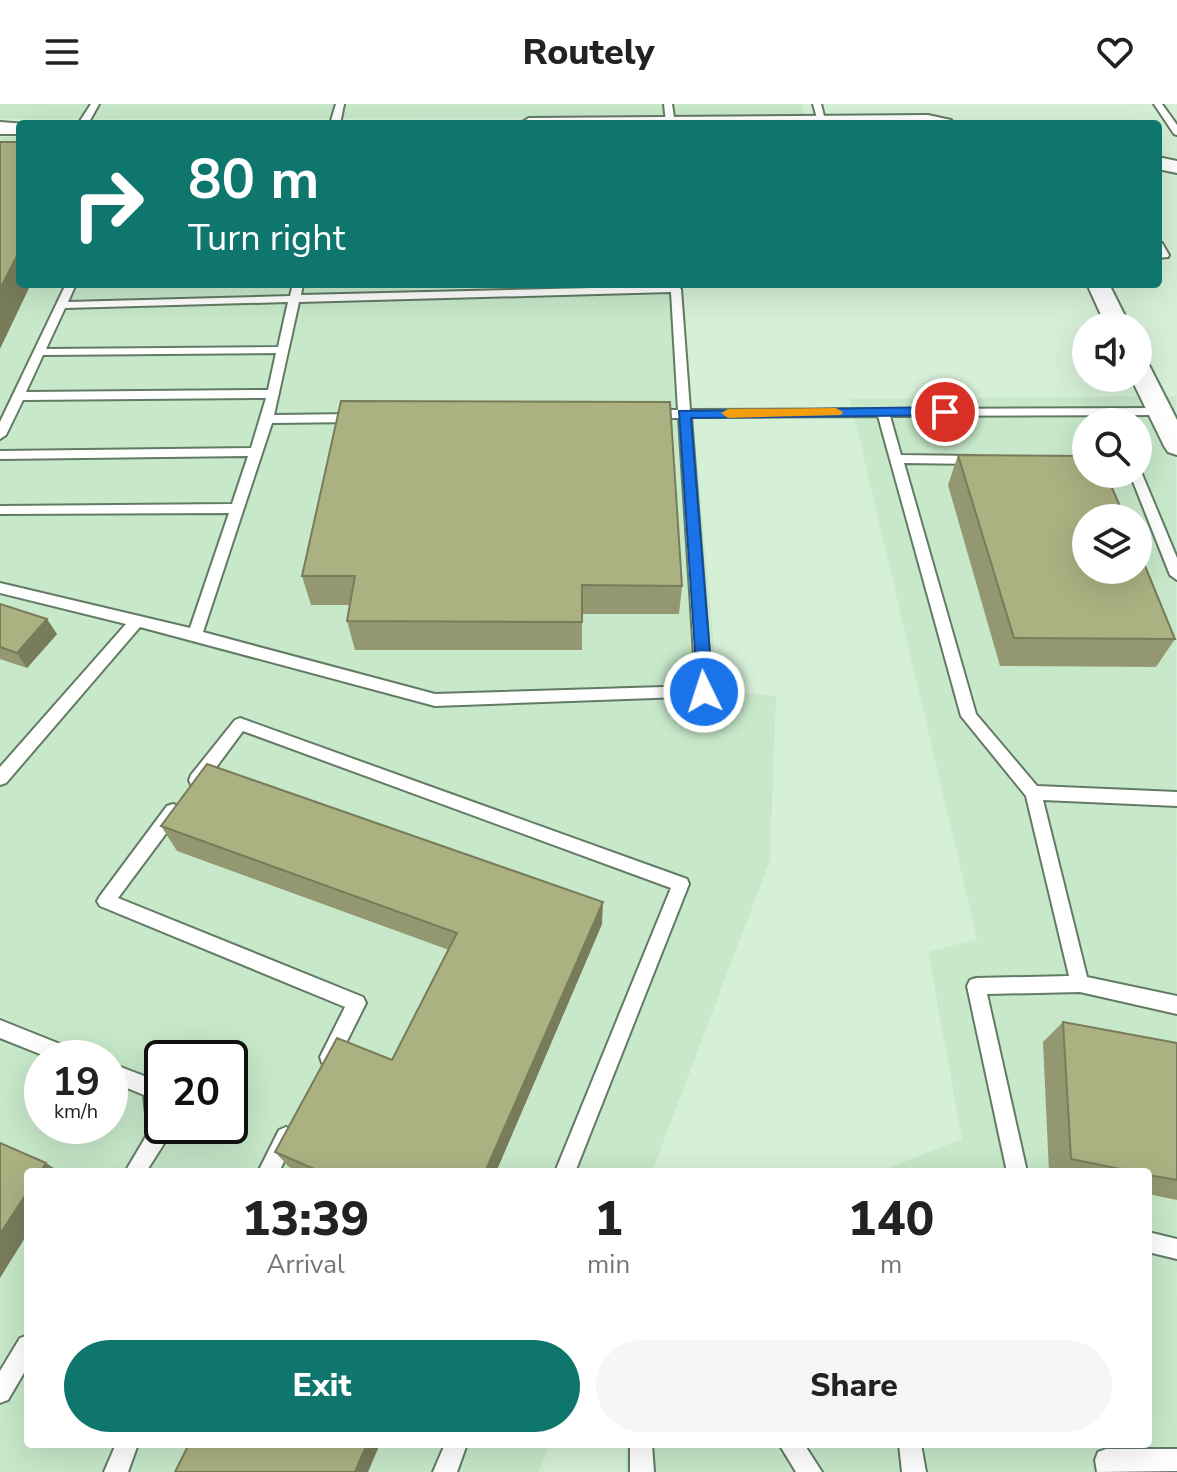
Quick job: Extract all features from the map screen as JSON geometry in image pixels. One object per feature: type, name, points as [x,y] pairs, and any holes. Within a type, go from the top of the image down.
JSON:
[{"type":"street","points":[[716,120],[820,113],[914,120]]},
{"type":"street","points":[[1100,288],[1111,312]]},
{"type":"street","points":[[1150,392],[1177,446]]},
{"type":"lane","points":[[1158,104],[1177,132]]},
{"type":"lane","points":[[0,435],[69,288]]},
{"type":"lane","points":[[195,635],[267,419],[297,288]]},
{"type":"lane","points":[[0,588],[195,635],[435,700],[704,692],[676,289],[61,305]]},
{"type":"lane","points":[[39,352],[282,350]]},
{"type":"lane","points":[[18,396],[272,394]]},
{"type":"lane","points":[[638,414],[1160,411]]},
{"type":"lane","points":[[883,412],[969,716],[1033,793],[1080,984]]},
{"type":"lane","points":[[267,419],[375,417]]},
{"type":"lane","points":[[0,455],[256,452]]},
{"type":"lane","points":[[896,459],[991,460]]},
{"type":"lane","points":[[1142,488],[1177,575]]},
{"type":"lane","points":[[0,510],[237,508]]},
{"type":"lane","points":[[0,778],[137,621]]},
{"type":"lane","points":[[320,1073],[357,1003],[106,901],[240,724],[681,884],[567,1168]]},
{"type":"lane","points":[[1033,793],[1177,799]]},
{"type":"lane","points":[[1016,1168],[976,986],[1080,984],[1177,1005]]},
{"type":"lane","points":[[0,1029],[28,1040]]},
{"type":"lane","points":[[128,1079],[153,1089],[158,1135],[137,1168]]},
{"type":"lane","points":[[270,1168],[297,1116]]},
{"type":"lane","points":[[1152,1243],[1177,1249]]},
{"type":"lane","points":[[0,1392],[24,1353]]},
{"type":"lane","points":[[116,1472],[125,1448]]},
{"type":"lane","points":[[445,1472],[454,1448]]},
{"type":"lane","points":[[641,1448],[642,1472]]},
{"type":"lane","points":[[793,1448],[810,1472]]},
{"type":"lane","points":[[911,1448],[914,1472]]},
{"type":"lane","points":[[1109,1472],[1106,1460],[1177,1460]]},
{"type":"shaded area","points":[[0,104],[801,104],[805,117],[0,119]]},
{"type":"shaded area","points":[[0,137],[16,137],[16,288],[681,288],[718,690],[776,696],[770,860],[654,1168],[24,1168],[24,1448],[548,1448],[539,1472],[0,1472]]},
{"type":"shaded area","points":[[1176,396],[1177,1472],[626,1472],[627,1448],[1152,1448],[1152,1168],[888,1168],[962,1139],[928,952],[977,939],[850,399]]},
{"type":"building","points":[[0,142],[16,142],[16,258],[0,289]]},
{"type":"building","points":[[341,401],[670,402],[682,586],[582,585],[582,622],[347,621],[355,576],[302,576]]},
{"type":"building","points":[[958,455],[1072,456],[1072,488],[1112,488],[1119,504],[1072,504],[1072,584],[1152,583],[1175,639],[1014,638]]},
{"type":"building","points":[[0,604],[47,619],[17,653],[0,647]]},
{"type":"building","points":[[207,764],[603,902],[487,1168],[312,1168],[275,1152],[337,1038],[392,1060],[457,933],[161,826]]},
{"type":"building","points":[[1063,1022],[1177,1043],[1177,1180],[1152,1176],[1152,1168],[1115,1168],[1071,1159]]},
{"type":"building","points":[[0,1143],[46,1163],[43,1168],[24,1168],[24,1197],[0,1234]]},
{"type":"building","points":[[187,1448],[365,1448],[355,1472],[175,1472]]},
{"type":"slow traffic","points":[[728,413],[836,412]]},
{"type":"route","points":[[704,692],[684,414],[945,412]]}]
